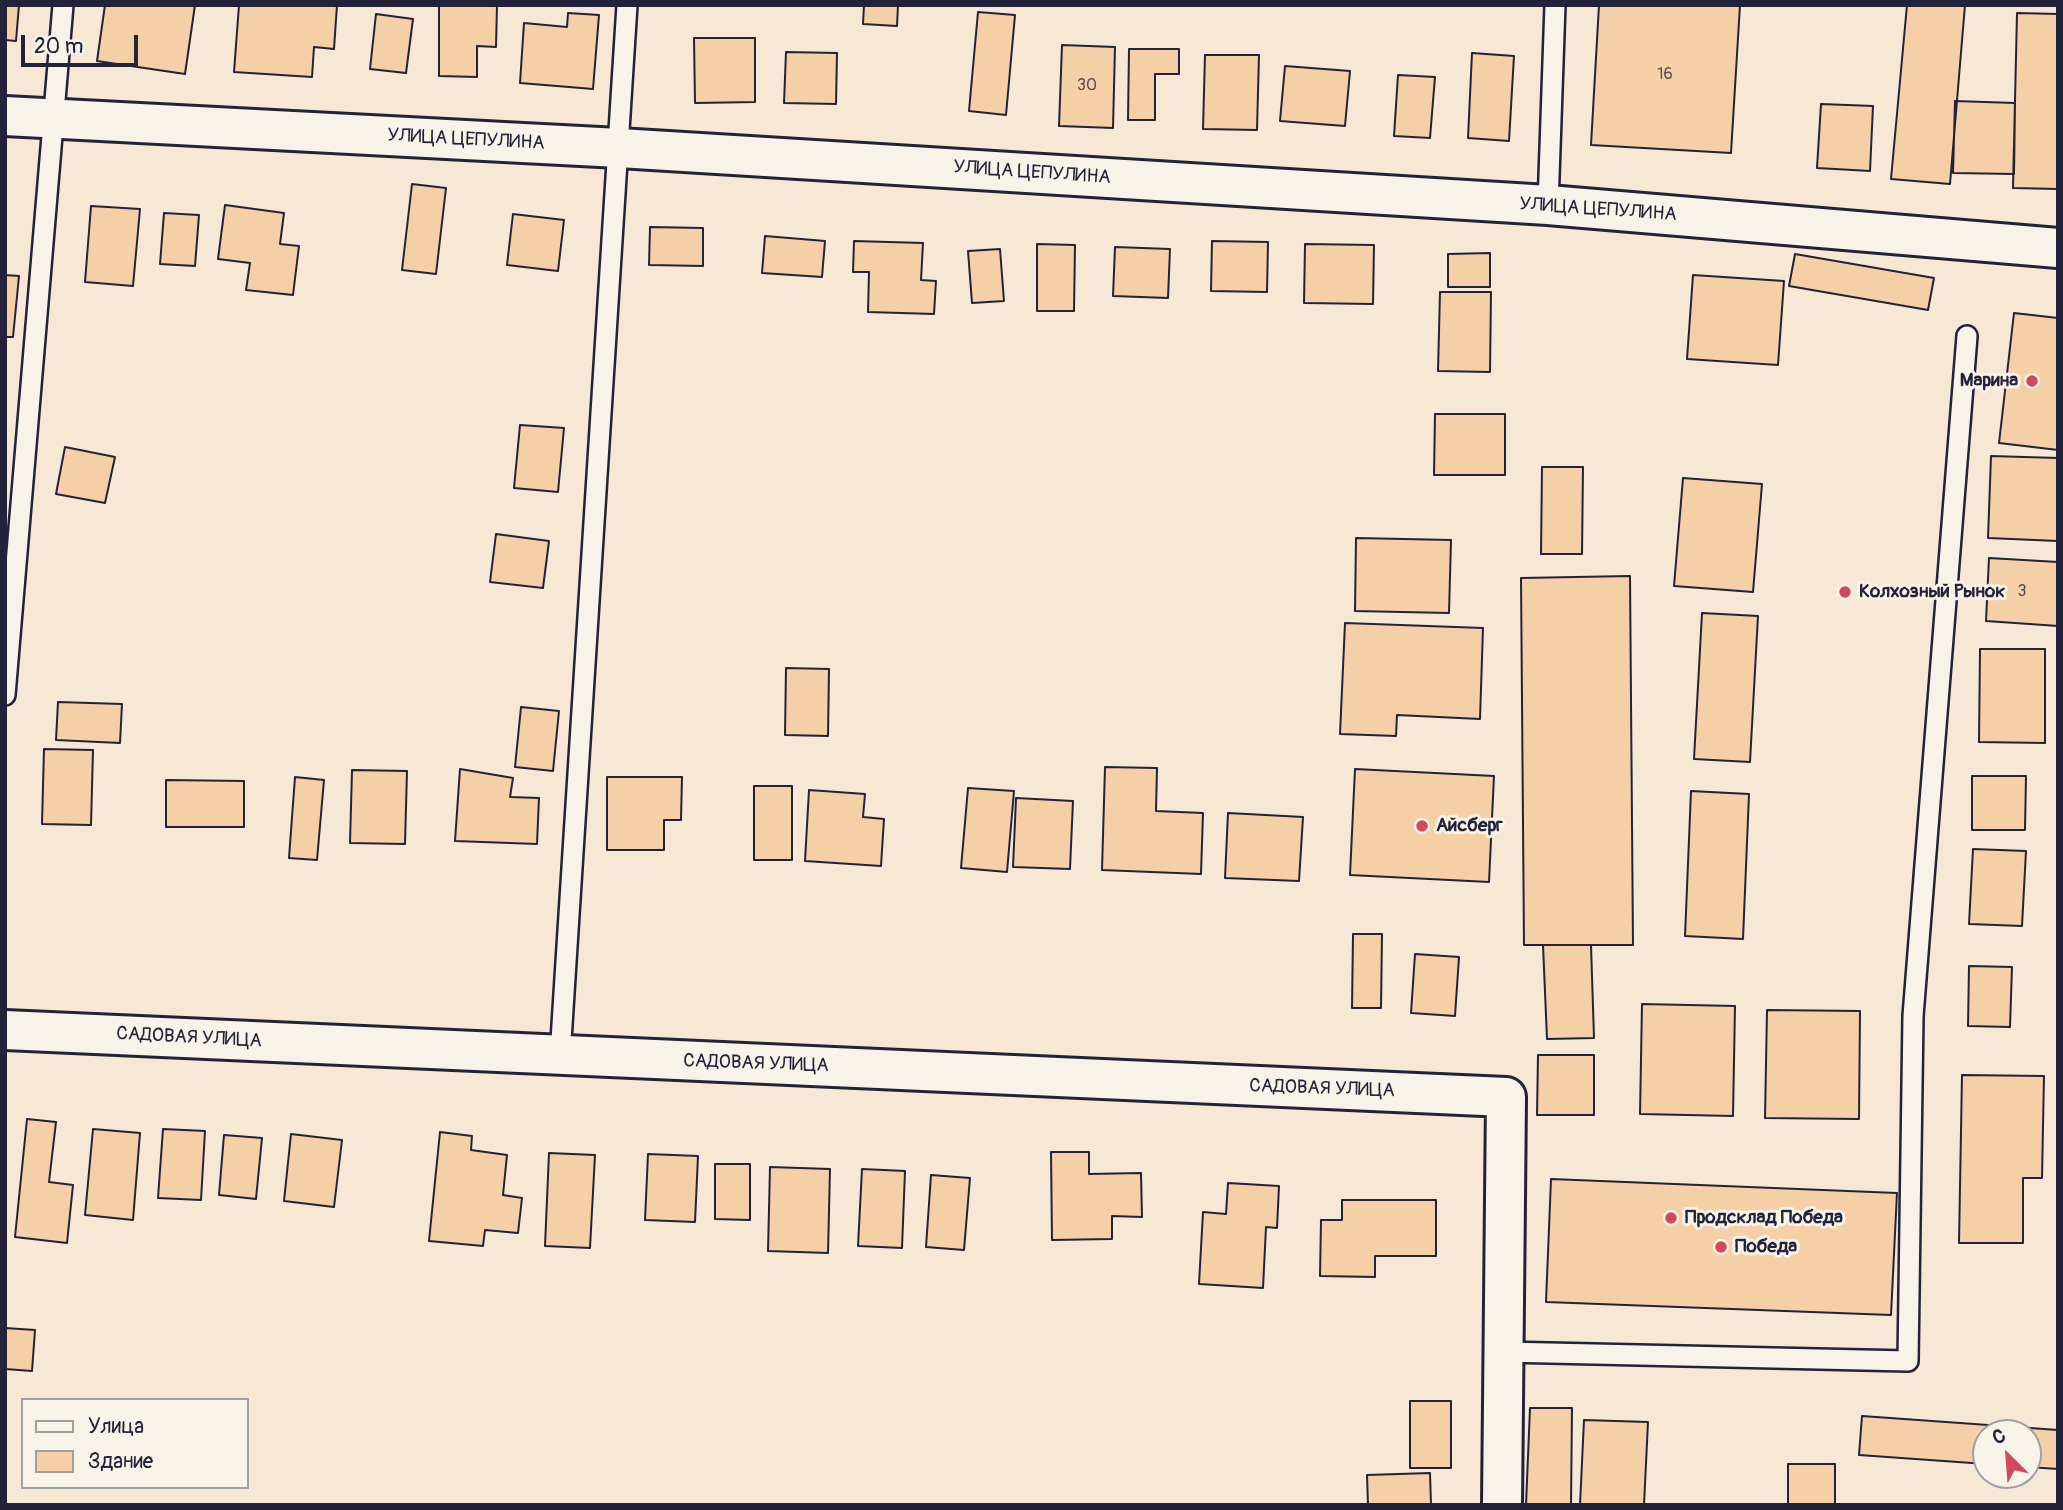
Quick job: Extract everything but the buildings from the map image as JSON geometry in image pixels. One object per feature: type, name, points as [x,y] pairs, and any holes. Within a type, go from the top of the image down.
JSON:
[{"type":"street","name":"УЛИЦА ЦЕПУЛИНА","points":[[5,116],[619,148],[1548,205],[2058,248]]},
{"type":"street","name":"САДОВАЯ УЛИЦА","points":[[5,1030],[1506,1097],[1504,1352]]},
{"type":"street","points":[[1502,1505],[1504,1352]]},
{"type":"lane","points":[[5,695],[63,5]]},
{"type":"lane","points":[[560,1056],[627,5]]},
{"type":"lane","points":[[1548,205],[1555,5]]},
{"type":"lane","points":[[1504,1352],[1908,1361],[1913,1016],[1967,336]]},
{"type":"place","name":"Марина","points":[[2032,381]]},
{"type":"place","name":"Колхозный Рынок","points":[[1845,592]]},
{"type":"place","name":"Айсберг","points":[[1422,826]]},
{"type":"place","name":"Продсклад Победа","points":[[1671,1218]]},
{"type":"place","name":"Победа","points":[[1721,1247]]}]
